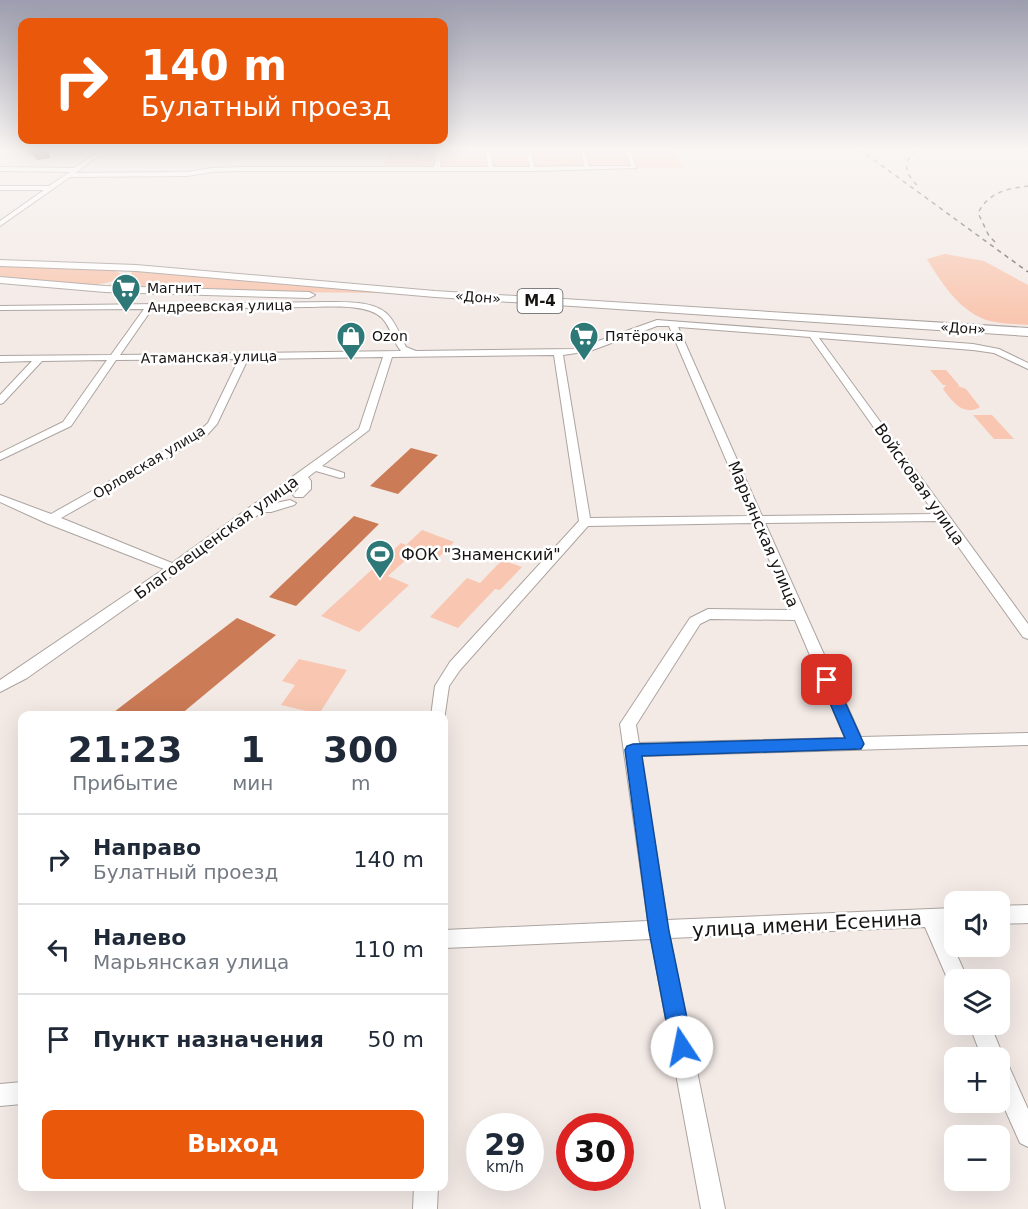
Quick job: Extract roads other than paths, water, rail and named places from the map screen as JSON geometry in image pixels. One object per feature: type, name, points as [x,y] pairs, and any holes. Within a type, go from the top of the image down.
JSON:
[{"type":"highway","name":"«Дон»","points":[[0,263],[136,267],[458,295],[1028,332]]},
{"type":"highway","name":"М-4","points":[[40,264],[114,268],[125,272],[121,280],[110,285],[84,287]]},
{"type":"highway","name":"«Дон»","points":[[0,280],[168,292],[415,297],[1028,338]]},
{"type":"street","points":[[0,224],[26,205]]},
{"type":"street","points":[[0,215],[13,215]]},
{"type":"street","name":"Андреевская улица","points":[[0,308],[308,305],[369,308],[384,316],[403,349],[418,354]]},
{"type":"street","points":[[0,457],[67,423],[150,306]]},
{"type":"street","name":"Атаманская улица","points":[[0,359],[558,352],[591,349],[645,325],[672,324],[988,348],[1028,366]]},
{"type":"street","name":"Марьянская улица","points":[[672,324],[760,520],[856,744]]},
{"type":"street","name":"Войсковая улица","points":[[811,333],[1028,634]]},
{"type":"street","points":[[558,352],[585,522]]},
{"type":"street","name":"Благовещенская улица","points":[[0,687],[174,568],[364,430],[385,361],[390,354]]},
{"type":"street","name":"Орловская улица","points":[[51,520],[203,433],[212,424],[245,356]]},
{"type":"street","points":[[0,401],[39,359]]},
{"type":"street","points":[[314,467],[340,475]]},
{"type":"street","points":[[259,507],[271,508],[294,499],[305,489],[305,481],[301,476]]},
{"type":"street","points":[[0,498],[174,568]]},
{"type":"street","points":[[440,711],[442,686],[455,666],[585,522],[943,516]]},
{"type":"street","points":[[713,1209],[659,931],[628,724],[695,621],[708,614],[799,615]]},
{"type":"street","points":[[633,750],[1028,739]]},
{"type":"street","points":[[1010,915],[1028,914]]},
{"type":"street","name":"улица имени Есенина","points":[[448,939],[944,917]]},
{"type":"street","points":[[931,918],[953,969]]},
{"type":"street","points":[[0,1095],[18,1093]]},
{"type":"street","points":[[1010,1095],[1028,1135]]},
{"type":"street","points":[[425,1209],[426,1191]]},
{"type":"railway","points":[[937,205],[1028,272]]},
{"type":"railway","points":[[982,205],[978,213],[989,236],[995,242]]},
{"type":"place","name":"Магнит","points":[[126,314]]},
{"type":"place","name":"Ozon","points":[[351,362]]},
{"type":"place","name":"Пятёрочка","points":[[584,362]]},
{"type":"place","name":"ФОК \"Знаменский\"","points":[[380,580]]}]
